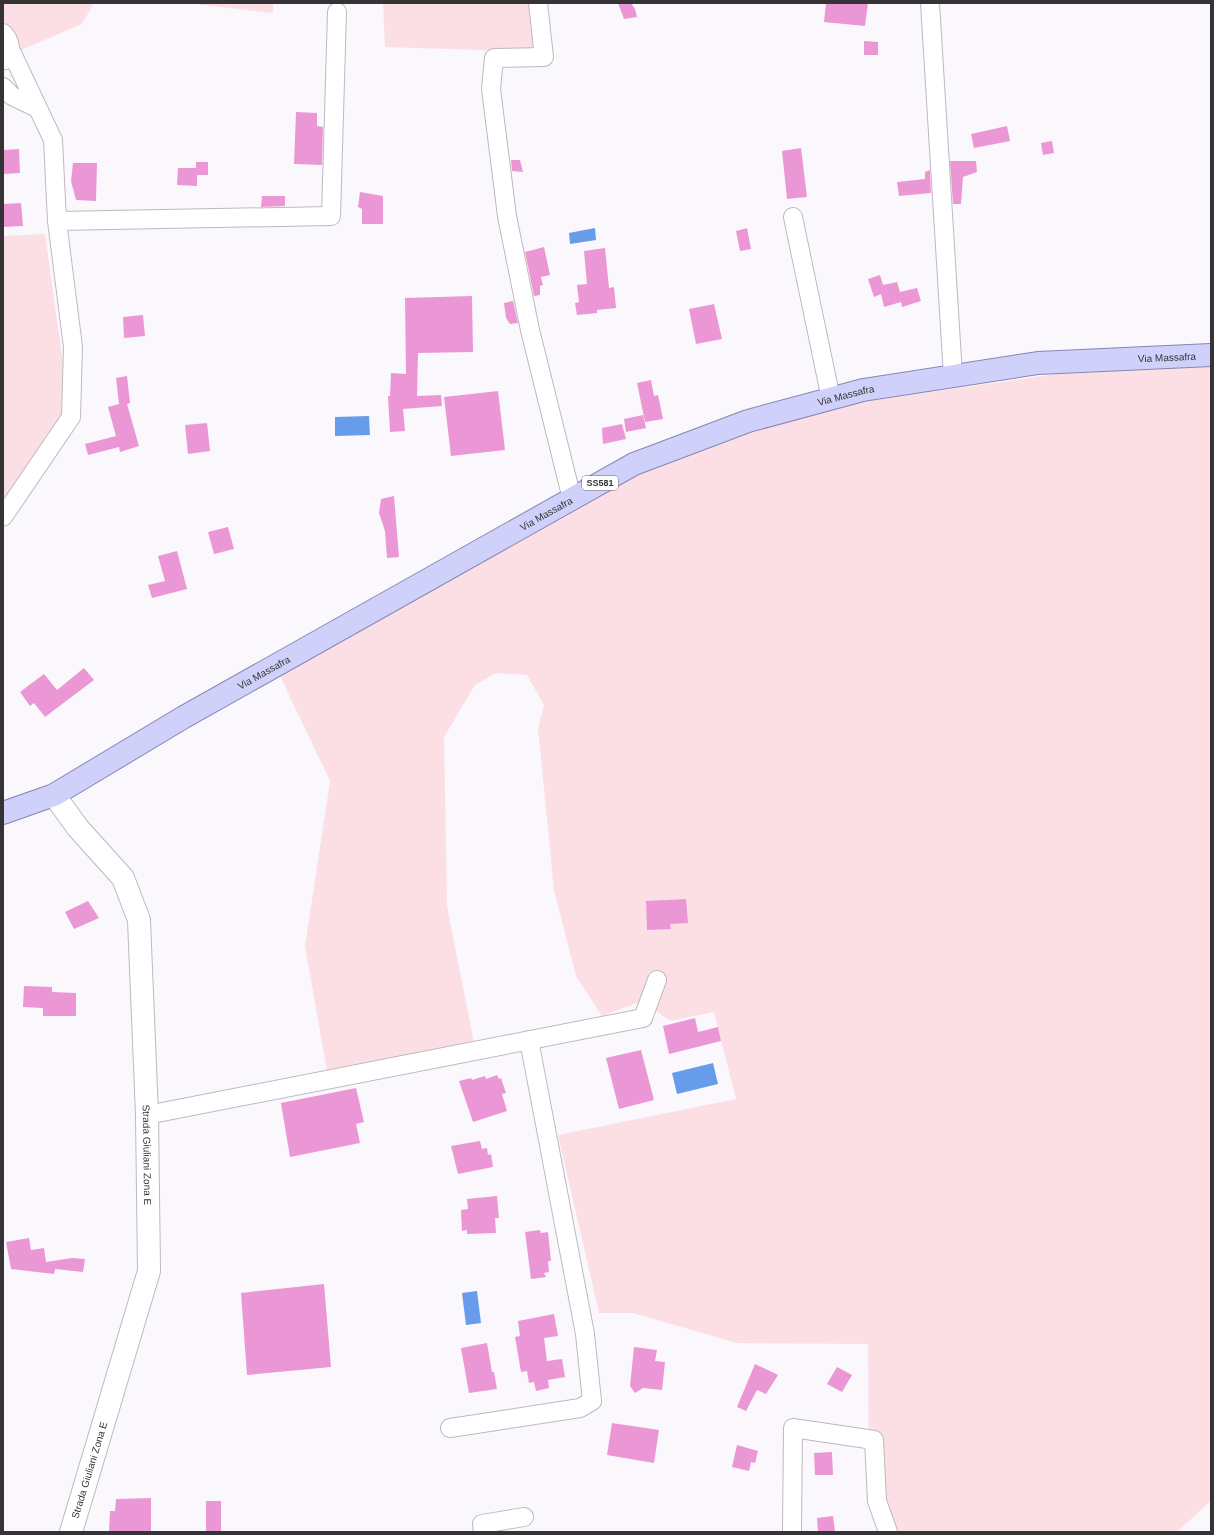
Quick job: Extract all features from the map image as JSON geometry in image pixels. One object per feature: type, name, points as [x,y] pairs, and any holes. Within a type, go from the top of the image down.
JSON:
[{"type":"main road","name":"Via Massafra","points":[[4,812],[54,795],[184,717],[634,464],[748,421],[863,390],[1038,363],[1211,355]]},
{"type":"street","points":[[538,3],[544,57],[494,58],[491,89],[508,224],[530,330],[572,499]]},
{"type":"street","points":[[930,3],[953,376]]},
{"type":"street","points":[[57,221],[331,216],[337,12]]},
{"type":"street","points":[[3,517],[71,417],[73,347],[57,221],[53,140],[5,48]]},
{"type":"street","points":[[3,87],[12,96],[36,108]]},
{"type":"street","points":[[793,217],[831,399]]},
{"type":"street","name":"Strada Giuliani Zona E","points":[[54,795],[78,828],[123,878],[139,920],[147,1115],[149,1271],[72,1532]]},
{"type":"street","points":[[147,1115],[643,1018],[657,980]]},
{"type":"street","points":[[450,1428],[580,1408],[592,1401],[585,1334],[528,1040]]},
{"type":"street","points":[[792,1532],[793,1428],[874,1440],[877,1501],[888,1532]]},
{"type":"street","points":[[483,1532],[482,1524],[524,1517]]},
{"type":"shaded area","points":[[3,3],[94,3],[82,24],[21,50],[3,19]]},
{"type":"shaded area","points":[[197,3],[273,3],[273,13],[201,5]]},
{"type":"shaded area","points":[[383,3],[534,3],[539,52],[385,47]]},
{"type":"shaded area","points":[[45,234],[68,399],[53,448],[3,524],[3,236]]},
{"type":"shaded area","points":[[1211,362],[1211,1501],[1177,1532],[886,1532],[869,1485],[868,1344],[737,1343],[633,1313],[599,1313],[558,1135],[736,1099],[714,1012],[670,1021],[642,1001],[602,1016],[576,976],[554,890],[538,729],[544,705],[527,675],[496,673],[475,685],[444,737],[447,906],[474,1043],[327,1071],[305,946],[330,781],[280,676],[581,502],[703,445],[854,403],[1106,367]]},
{"type":"water","points":[[595,228],[596,240],[570,244],[569,233]]},
{"type":"water","points":[[369,416],[370,435],[335,436],[335,417]]},
{"type":"water","points":[[713,1063],[718,1084],[677,1094],[672,1073]]},
{"type":"water","points":[[477,1291],[481,1323],[466,1325],[462,1293]]},
{"type":"building","points":[[618,3],[631,3],[635,9],[637,17],[624,19]]},
{"type":"building","points":[[826,3],[868,3],[865,26],[824,22]]},
{"type":"building","points":[[864,41],[878,42],[878,55],[864,55]]},
{"type":"building","points":[[296,112],[317,113],[317,126],[323,127],[322,165],[294,164]]},
{"type":"building","points":[[1007,126],[1010,141],[974,148],[971,134]]},
{"type":"building","points":[[1052,141],[1054,153],[1043,155],[1041,143]]},
{"type":"building","points":[[801,148],[807,197],[787,199],[782,151]]},
{"type":"building","points":[[19,149],[20,173],[3,174],[3,150]]},
{"type":"building","points":[[511,160],[520,160],[523,172],[512,171]]},
{"type":"building","points":[[950,161],[976,161],[977,172],[963,177],[961,204],[953,204]]},
{"type":"building","points":[[196,162],[208,162],[208,175],[197,175],[197,186],[177,185],[178,168],[196,168]]},
{"type":"building","points":[[73,163],[97,163],[96,201],[76,200],[71,181]]},
{"type":"building","points":[[930,170],[931,193],[899,196],[897,182],[925,179],[925,172]]},
{"type":"building","points":[[360,192],[383,196],[383,224],[362,224],[362,209],[358,207]]},
{"type":"building","points":[[262,196],[285,196],[285,206],[261,207]]},
{"type":"building","points":[[21,203],[23,226],[3,227],[3,204]]},
{"type":"building","points":[[747,228],[751,249],[740,251],[736,231]]},
{"type":"building","points":[[544,247],[550,275],[541,277],[543,285],[540,286],[540,295],[534,296],[525,252]]},
{"type":"building","points":[[605,248],[609,288],[614,287],[616,308],[597,310],[597,313],[577,315],[575,303],[579,302],[577,285],[587,284],[584,251]]},
{"type":"building","points":[[880,275],[883,285],[897,282],[900,292],[917,288],[921,301],[902,307],[901,302],[884,307],[881,294],[874,297],[868,279]]},
{"type":"building","points":[[472,296],[473,352],[418,353],[417,396],[441,395],[442,406],[403,409],[405,431],[390,432],[388,396],[390,396],[391,373],[406,374],[405,298]]},
{"type":"building","points":[[513,301],[518,323],[510,324],[506,318],[504,303]]},
{"type":"building","points":[[714,304],[722,339],[696,344],[689,309]]},
{"type":"building","points":[[143,315],[145,336],[124,338],[123,317]]},
{"type":"building","points":[[127,376],[130,403],[127,404],[139,446],[120,452],[119,447],[88,455],[85,444],[116,436],[108,407],[119,404],[116,378]]},
{"type":"building","points":[[651,380],[654,396],[658,395],[663,419],[645,422],[637,383]]},
{"type":"building","points":[[498,391],[505,450],[451,456],[444,397]]},
{"type":"building","points":[[643,415],[646,428],[626,432],[624,419]]},
{"type":"building","points":[[207,423],[210,451],[188,454],[185,425]]},
{"type":"building","points":[[622,424],[626,439],[603,444],[602,428]]},
{"type":"building","points":[[394,496],[399,557],[387,558],[385,531],[379,513],[381,499]]},
{"type":"building","points":[[228,527],[234,549],[214,554],[208,532]]},
{"type":"building","points":[[177,551],[187,589],[152,598],[148,585],[165,581],[158,556]]},
{"type":"building","points":[[84,668],[94,680],[45,717],[34,703],[30,706],[20,692],[44,674],[57,690]]},
{"type":"building","points":[[686,899],[688,923],[670,924],[671,929],[647,930],[646,901]]},
{"type":"building","points":[[88,901],[99,918],[74,929],[65,912]]},
{"type":"building","points":[[24,986],[52,987],[52,992],[76,993],[76,1016],[43,1016],[43,1008],[23,1007]]},
{"type":"building","points":[[695,1018],[698,1032],[718,1027],[721,1041],[669,1054],[663,1026]]},
{"type":"building","points":[[641,1050],[654,1100],[619,1109],[606,1058]]},
{"type":"building","points":[[497,1075],[499,1079],[501,1078],[506,1093],[502,1094],[507,1111],[473,1122],[459,1081],[471,1078],[472,1080],[485,1076],[486,1079]]},
{"type":"building","points":[[356,1088],[364,1122],[356,1124],[360,1143],[290,1157],[281,1103]]},
{"type":"building","points":[[480,1141],[482,1149],[487,1148],[488,1155],[491,1154],[493,1167],[458,1174],[451,1146]]},
{"type":"building","points":[[497,1196],[499,1218],[495,1218],[496,1233],[467,1234],[467,1230],[462,1231],[461,1210],[468,1209],[467,1199]]},
{"type":"building","points":[[540,1230],[541,1233],[548,1232],[551,1261],[548,1261],[549,1272],[544,1273],[546,1277],[531,1279],[525,1232]]},
{"type":"building","points":[[29,1238],[31,1250],[44,1248],[46,1262],[72,1258],[85,1259],[83,1272],[55,1269],[54,1274],[11,1269],[6,1242]]},
{"type":"building","points":[[324,1284],[331,1367],[247,1375],[241,1293]]},
{"type":"building","points":[[554,1314],[558,1336],[544,1338],[547,1361],[562,1359],[565,1377],[548,1380],[549,1388],[536,1391],[534,1382],[529,1383],[527,1371],[521,1372],[515,1337],[520,1336],[518,1321]]},
{"type":"building","points":[[487,1343],[492,1372],[494,1372],[497,1389],[469,1393],[461,1348]]},
{"type":"building","points":[[634,1347],[657,1350],[655,1361],[665,1362],[662,1390],[643,1388],[635,1393],[630,1386]]},
{"type":"building","points":[[755,1364],[778,1375],[766,1394],[757,1390],[746,1411],[737,1407]]},
{"type":"building","points":[[837,1367],[852,1375],[842,1392],[827,1384]]},
{"type":"building","points":[[612,1423],[659,1430],[654,1463],[607,1455]]},
{"type":"building","points":[[737,1445],[758,1451],[755,1463],[751,1462],[749,1471],[732,1467]]},
{"type":"building","points":[[832,1452],[833,1475],[815,1475],[814,1453]]},
{"type":"building","points":[[151,1498],[151,1532],[109,1532],[110,1511],[115,1511],[116,1499]]},
{"type":"building","points":[[206,1501],[221,1501],[221,1532],[206,1532]]},
{"type":"building","points":[[833,1516],[835,1532],[818,1532],[817,1518]]}]
